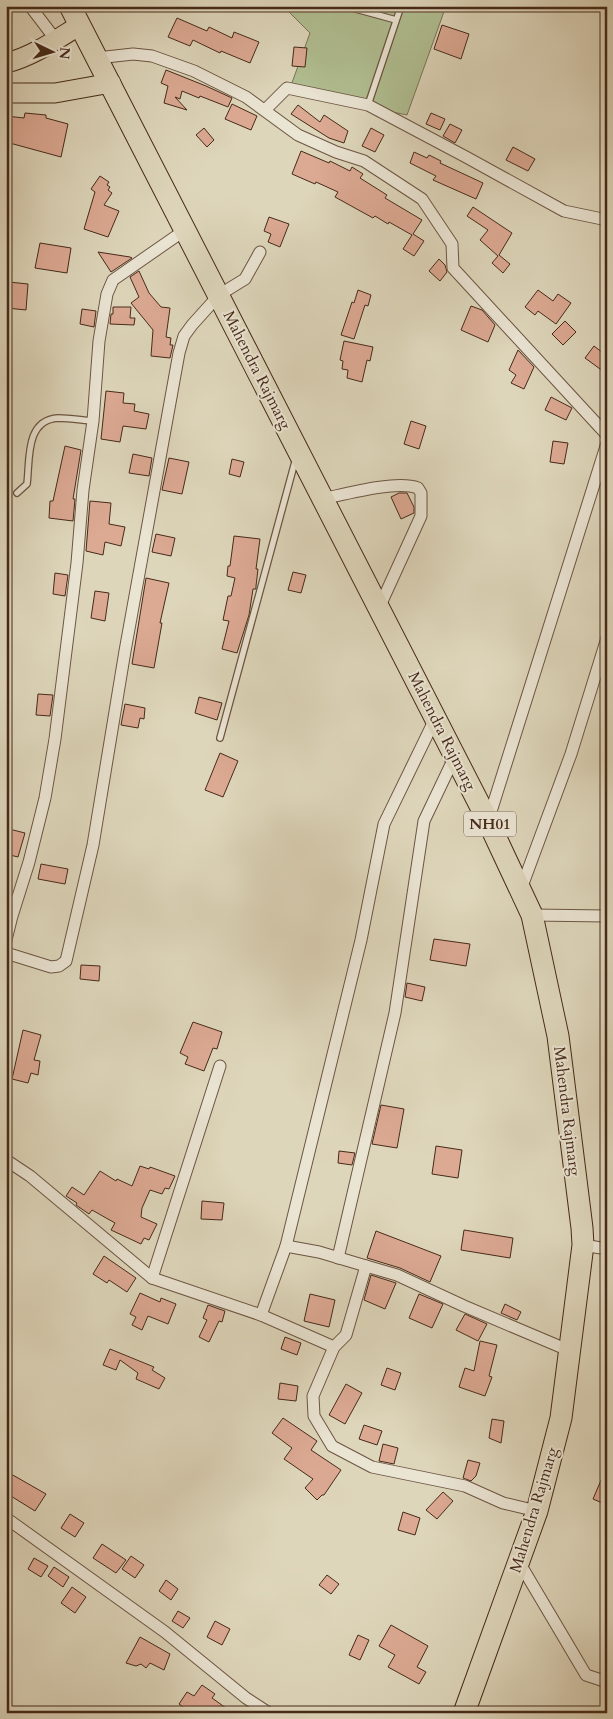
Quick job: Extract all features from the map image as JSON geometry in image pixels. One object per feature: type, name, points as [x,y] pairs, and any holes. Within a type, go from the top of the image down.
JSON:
[{"type":"highway","name":"Mahendra Rajmarg","points":[[70,6],[455,756],[532,915],[558,1036],[582,1228],[582,1245],[561,1418],[538,1511],[464,1713]]},
{"type":"main road","points":[[6,63],[15,61],[56,40],[80,25]]},
{"type":"main road","points":[[6,92],[55,93],[110,83]]},
{"type":"street","points":[[30,6],[56,40]]},
{"type":"street","points":[[97,58],[134,54],[152,56],[224,84],[265,110],[298,135],[364,162],[422,200],[452,244],[454,268],[463,280],[483,298],[607,435]]},
{"type":"street","points":[[265,110],[287,88],[368,105],[564,212],[607,220]]},
{"type":"street","points":[[6,940],[46,798],[56,739],[93,421],[99,341],[106,294],[113,280],[185,230]]},
{"type":"street","points":[[6,953],[51,967],[59,966],[66,961],[93,845],[125,651],[179,353],[184,336],[192,325],[219,295],[245,278],[260,252]]},
{"type":"street","points":[[488,821],[607,443]]},
{"type":"street","points":[[322,499],[404,485],[418,488],[421,493],[422,511],[416,528],[379,609]]},
{"type":"street","points":[[520,890],[571,754],[607,638]]},
{"type":"street","points":[[261,1315],[286,1246],[361,940],[384,824],[435,718]]},
{"type":"street","points":[[338,1258],[395,1013],[424,821],[455,756]]},
{"type":"street","points":[[532,915],[607,916]]},
{"type":"street","points":[[152,1278],[220,1066]]},
{"type":"street","points":[[6,1160],[38,1182],[152,1278],[261,1315],[334,1347]]},
{"type":"street","points":[[582,1245],[607,1249]]},
{"type":"street","points":[[286,1246],[319,1252],[397,1275],[568,1350]]},
{"type":"street","points":[[366,1266],[346,1335],[334,1347],[313,1396],[314,1416],[332,1446],[372,1467],[465,1486],[503,1503],[538,1511]]},
{"type":"street","points":[[6,1518],[166,1632],[246,1698],[269,1713]]},
{"type":"street","points":[[519,1562],[586,1675],[607,1682]]},
{"type":"lane","points":[[345,6],[396,20]]},
{"type":"lane","points":[[368,105],[401,6]]},
{"type":"lane","points":[[17,493],[27,484],[32,435],[41,424],[46,420],[58,418],[93,421]]},
{"type":"lane","points":[[220,738],[298,451]]},
{"type":"green space","points":[[283,6],[446,6],[407,115],[289,91],[310,33]]},
{"type":"building","points":[[177,18],[207,31],[209,27],[232,38],[234,32],[259,42],[250,63],[221,51],[220,53],[193,40],[190,46],[168,37]]},
{"type":"building","points":[[442,25],[469,34],[461,59],[434,49]]},
{"type":"building","points":[[294,47],[307,48],[305,67],[292,66]]},
{"type":"building","points":[[166,70],[232,98],[228,107],[182,91],[180,99],[175,97],[187,110],[164,103],[168,86],[161,83]]},
{"type":"building","points":[[232,104],[257,116],[251,130],[225,119]]},
{"type":"building","points":[[298,105],[320,122],[324,115],[348,131],[344,143],[329,138],[291,114]]},
{"type":"building","points":[[25,113],[46,115],[46,118],[68,124],[61,157],[6,142],[6,116],[24,118]]},
{"type":"building","points":[[431,113],[445,119],[440,130],[426,124]]},
{"type":"building","points":[[450,124],[462,130],[455,143],[443,136]]},
{"type":"building","points":[[204,128],[214,140],[207,147],[196,135]]},
{"type":"building","points":[[371,128],[384,135],[375,152],[362,146]]},
{"type":"building","points":[[513,147],[535,159],[528,171],[506,160]]},
{"type":"building","points":[[301,151],[329,163],[330,161],[350,171],[352,167],[363,174],[360,178],[387,195],[385,198],[422,220],[413,234],[424,241],[414,256],[403,249],[412,235],[389,222],[388,224],[375,216],[373,218],[335,197],[338,192],[292,174]]},
{"type":"building","points":[[414,152],[427,158],[429,155],[441,161],[440,163],[483,183],[476,199],[433,180],[436,176],[410,163]]},
{"type":"building","points":[[100,176],[109,182],[107,185],[110,187],[108,190],[112,193],[104,205],[119,211],[108,237],[84,229],[95,192],[91,189]]},
{"type":"building","points":[[473,207],[512,233],[499,255],[510,264],[503,273],[492,263],[498,256],[480,240],[488,230],[467,216]]},
{"type":"building","points":[[269,217],[289,224],[280,247],[268,242],[271,234],[264,231]]},
{"type":"building","points":[[40,243],[71,248],[67,273],[35,268]]},
{"type":"building","points":[[98,252],[130,257],[132,258],[111,272]]},
{"type":"building","points":[[439,259],[445,265],[447,272],[440,281],[429,271]]},
{"type":"building","points":[[139,271],[149,293],[161,307],[170,308],[166,337],[171,338],[170,345],[173,345],[170,358],[151,356],[153,330],[131,303],[139,297],[130,277]]},
{"type":"building","points":[[9,282],[28,284],[26,310],[7,308]]},
{"type":"building","points":[[358,290],[371,295],[368,306],[365,305],[354,339],[341,335]]},
{"type":"building","points":[[538,290],[553,301],[558,294],[571,303],[556,324],[538,311],[535,315],[525,307]]},
{"type":"building","points":[[471,306],[482,310],[495,325],[488,342],[461,330]]},
{"type":"building","points":[[113,307],[131,307],[130,318],[135,318],[134,325],[110,324]]},
{"type":"building","points":[[82,309],[96,311],[94,327],[80,324]]},
{"type":"building","points":[[565,321],[576,332],[563,345],[552,334]]},
{"type":"building","points":[[344,341],[373,347],[370,361],[367,360],[362,382],[347,378],[348,370],[342,369],[343,361],[340,360]]},
{"type":"building","points":[[594,346],[607,356],[607,374],[585,358]]},
{"type":"building","points":[[518,350],[534,367],[524,389],[511,383],[516,375],[509,370]]},
{"type":"building","points":[[106,391],[124,393],[123,403],[135,404],[134,411],[149,414],[146,429],[123,426],[120,442],[101,439]]},
{"type":"building","points":[[551,397],[572,408],[566,420],[545,410]]},
{"type":"building","points":[[411,421],[426,426],[419,449],[404,444]]},
{"type":"building","points":[[553,441],[568,443],[564,464],[550,462]]},
{"type":"building","points":[[65,446],[81,450],[73,499],[75,499],[73,521],[49,518],[50,501],[53,501]]},
{"type":"building","points":[[133,454],[152,458],[149,476],[129,473]]},
{"type":"building","points":[[169,458],[189,462],[182,494],[162,490]]},
{"type":"building","points":[[232,459],[244,462],[240,477],[229,474]]},
{"type":"building","points":[[399,493],[407,493],[414,507],[414,513],[401,519],[391,497]]},
{"type":"building","points":[[90,501],[111,503],[109,524],[125,527],[121,546],[105,542],[103,555],[86,551]]},
{"type":"building","points":[[156,534],[175,538],[171,556],[152,552]]},
{"type":"building","points":[[234,536],[260,539],[256,569],[258,569],[256,589],[253,589],[249,615],[237,653],[222,649],[229,621],[223,620],[228,596],[231,596],[235,578],[227,576]]},
{"type":"building","points":[[293,572],[306,575],[301,593],[288,590]]},
{"type":"building","points":[[55,573],[68,575],[65,596],[53,594]]},
{"type":"building","points":[[146,578],[169,583],[160,623],[162,623],[154,668],[132,664]]},
{"type":"building","points":[[95,591],[109,593],[105,621],[91,618]]},
{"type":"building","points":[[38,694],[53,695],[50,716],[36,715]]},
{"type":"building","points":[[199,697],[222,703],[217,720],[195,713]]},
{"type":"building","points":[[125,704],[145,708],[144,719],[140,718],[138,728],[121,725]]},
{"type":"building","points":[[220,753],[238,761],[223,797],[205,790]]},
{"type":"building","points":[[9,829],[25,833],[18,857],[6,854],[6,838]]},
{"type":"building","points":[[41,864],[68,869],[65,884],[38,879]]},
{"type":"building","points":[[434,939],[470,944],[466,966],[430,960]]},
{"type":"building","points":[[81,965],[100,966],[99,981],[80,979]]},
{"type":"building","points":[[407,983],[425,987],[422,1001],[405,997]]},
{"type":"building","points":[[193,1022],[222,1032],[217,1049],[213,1048],[204,1071],[185,1064],[188,1057],[180,1053]]},
{"type":"building","points":[[23,1030],[41,1035],[34,1060],[40,1061],[38,1075],[31,1073],[28,1083],[12,1079]]},
{"type":"building","points":[[381,1105],[404,1109],[397,1148],[372,1144]]},
{"type":"building","points":[[436,1146],[462,1150],[458,1178],[432,1174]]},
{"type":"building","points":[[339,1151],[355,1153],[352,1165],[338,1163]]},
{"type":"building","points":[[140,1166],[149,1169],[150,1167],[175,1176],[169,1189],[165,1188],[162,1194],[150,1190],[142,1208],[141,1217],[157,1224],[149,1240],[144,1238],[141,1244],[111,1230],[115,1223],[92,1210],[89,1214],[66,1196],[72,1187],[84,1195],[100,1171],[116,1181],[117,1179],[132,1186]]},
{"type":"building","points":[[202,1201],[224,1203],[222,1220],[201,1219]]},
{"type":"building","points":[[464,1230],[513,1238],[510,1258],[461,1250]]},
{"type":"building","points":[[376,1231],[441,1256],[430,1282],[400,1268],[367,1258]]},
{"type":"building","points":[[104,1256],[136,1278],[127,1292],[109,1280],[107,1283],[93,1274]]},
{"type":"building","points":[[371,1275],[396,1283],[385,1309],[364,1300]]},
{"type":"building","points":[[140,1293],[160,1302],[161,1298],[176,1304],[168,1324],[148,1316],[142,1330],[132,1325],[136,1317],[130,1314]]},
{"type":"building","points":[[310,1294],[335,1300],[329,1327],[304,1321]]},
{"type":"building","points":[[419,1294],[443,1304],[432,1328],[409,1318]]},
{"type":"building","points":[[505,1304],[521,1312],[517,1320],[501,1313]]},
{"type":"building","points":[[208,1305],[225,1311],[222,1322],[219,1321],[209,1342],[199,1337],[207,1320],[203,1318]]},
{"type":"building","points":[[465,1314],[487,1324],[478,1341],[456,1330]]},
{"type":"building","points":[[285,1337],[301,1343],[297,1355],[281,1349]]},
{"type":"building","points":[[480,1341],[497,1345],[489,1376],[492,1377],[485,1396],[459,1387],[465,1368],[474,1371]]},
{"type":"building","points":[[110,1349],[154,1367],[152,1370],[165,1378],[159,1389],[136,1379],[138,1373],[120,1360],[116,1370],[103,1365]]},
{"type":"building","points":[[387,1368],[401,1373],[395,1390],[381,1385]]},
{"type":"building","points":[[280,1383],[298,1386],[296,1401],[278,1399]]},
{"type":"building","points":[[346,1384],[362,1393],[345,1424],[329,1415]]},
{"type":"building","points":[[283,1418],[317,1441],[311,1450],[341,1470],[324,1495],[317,1500],[305,1488],[313,1479],[284,1459],[292,1448],[272,1433]]},
{"type":"building","points":[[492,1419],[504,1421],[501,1443],[489,1438]]},
{"type":"building","points":[[364,1425],[382,1431],[377,1445],[359,1439]]},
{"type":"building","points":[[383,1444],[398,1448],[394,1464],[379,1461]]},
{"type":"building","points":[[468,1460],[480,1463],[476,1476],[471,1481],[463,1478]]},
{"type":"building","points":[[607,1466],[607,1505],[593,1499]]},
{"type":"building","points":[[11,1474],[46,1494],[35,1511],[6,1493],[6,1481]]},
{"type":"building","points":[[443,1492],[453,1501],[437,1519],[426,1510]]},
{"type":"building","points":[[403,1512],[420,1518],[415,1535],[398,1530]]},
{"type":"building","points":[[70,1514],[84,1523],[75,1537],[61,1528]]},
{"type":"building","points":[[102,1544],[126,1560],[116,1573],[93,1558]]},
{"type":"building","points":[[131,1556],[144,1565],[135,1578],[122,1569]]},
{"type":"building","points":[[34,1558],[48,1566],[41,1577],[28,1569]]},
{"type":"building","points":[[54,1567],[69,1577],[63,1587],[48,1576]]},
{"type":"building","points":[[327,1575],[339,1584],[331,1594],[319,1585]]},
{"type":"building","points":[[166,1580],[178,1589],[171,1600],[159,1591]]},
{"type":"building","points":[[72,1587],[86,1597],[75,1613],[61,1603]]},
{"type":"building","points":[[178,1611],[190,1618],[183,1628],[172,1621]]},
{"type":"building","points":[[215,1621],[230,1629],[222,1645],[207,1637]]},
{"type":"building","points":[[391,1625],[428,1646],[417,1667],[426,1672],[419,1684],[388,1667],[395,1655],[379,1646]]},
{"type":"building","points":[[358,1635],[369,1640],[360,1660],[349,1655]]},
{"type":"building","points":[[140,1637],[170,1654],[164,1670],[150,1663],[146,1668],[141,1664],[136,1666],[126,1663]]},
{"type":"building","points":[[202,1685],[215,1694],[212,1698],[233,1713],[191,1713],[179,1704],[187,1692],[194,1696]]}]
